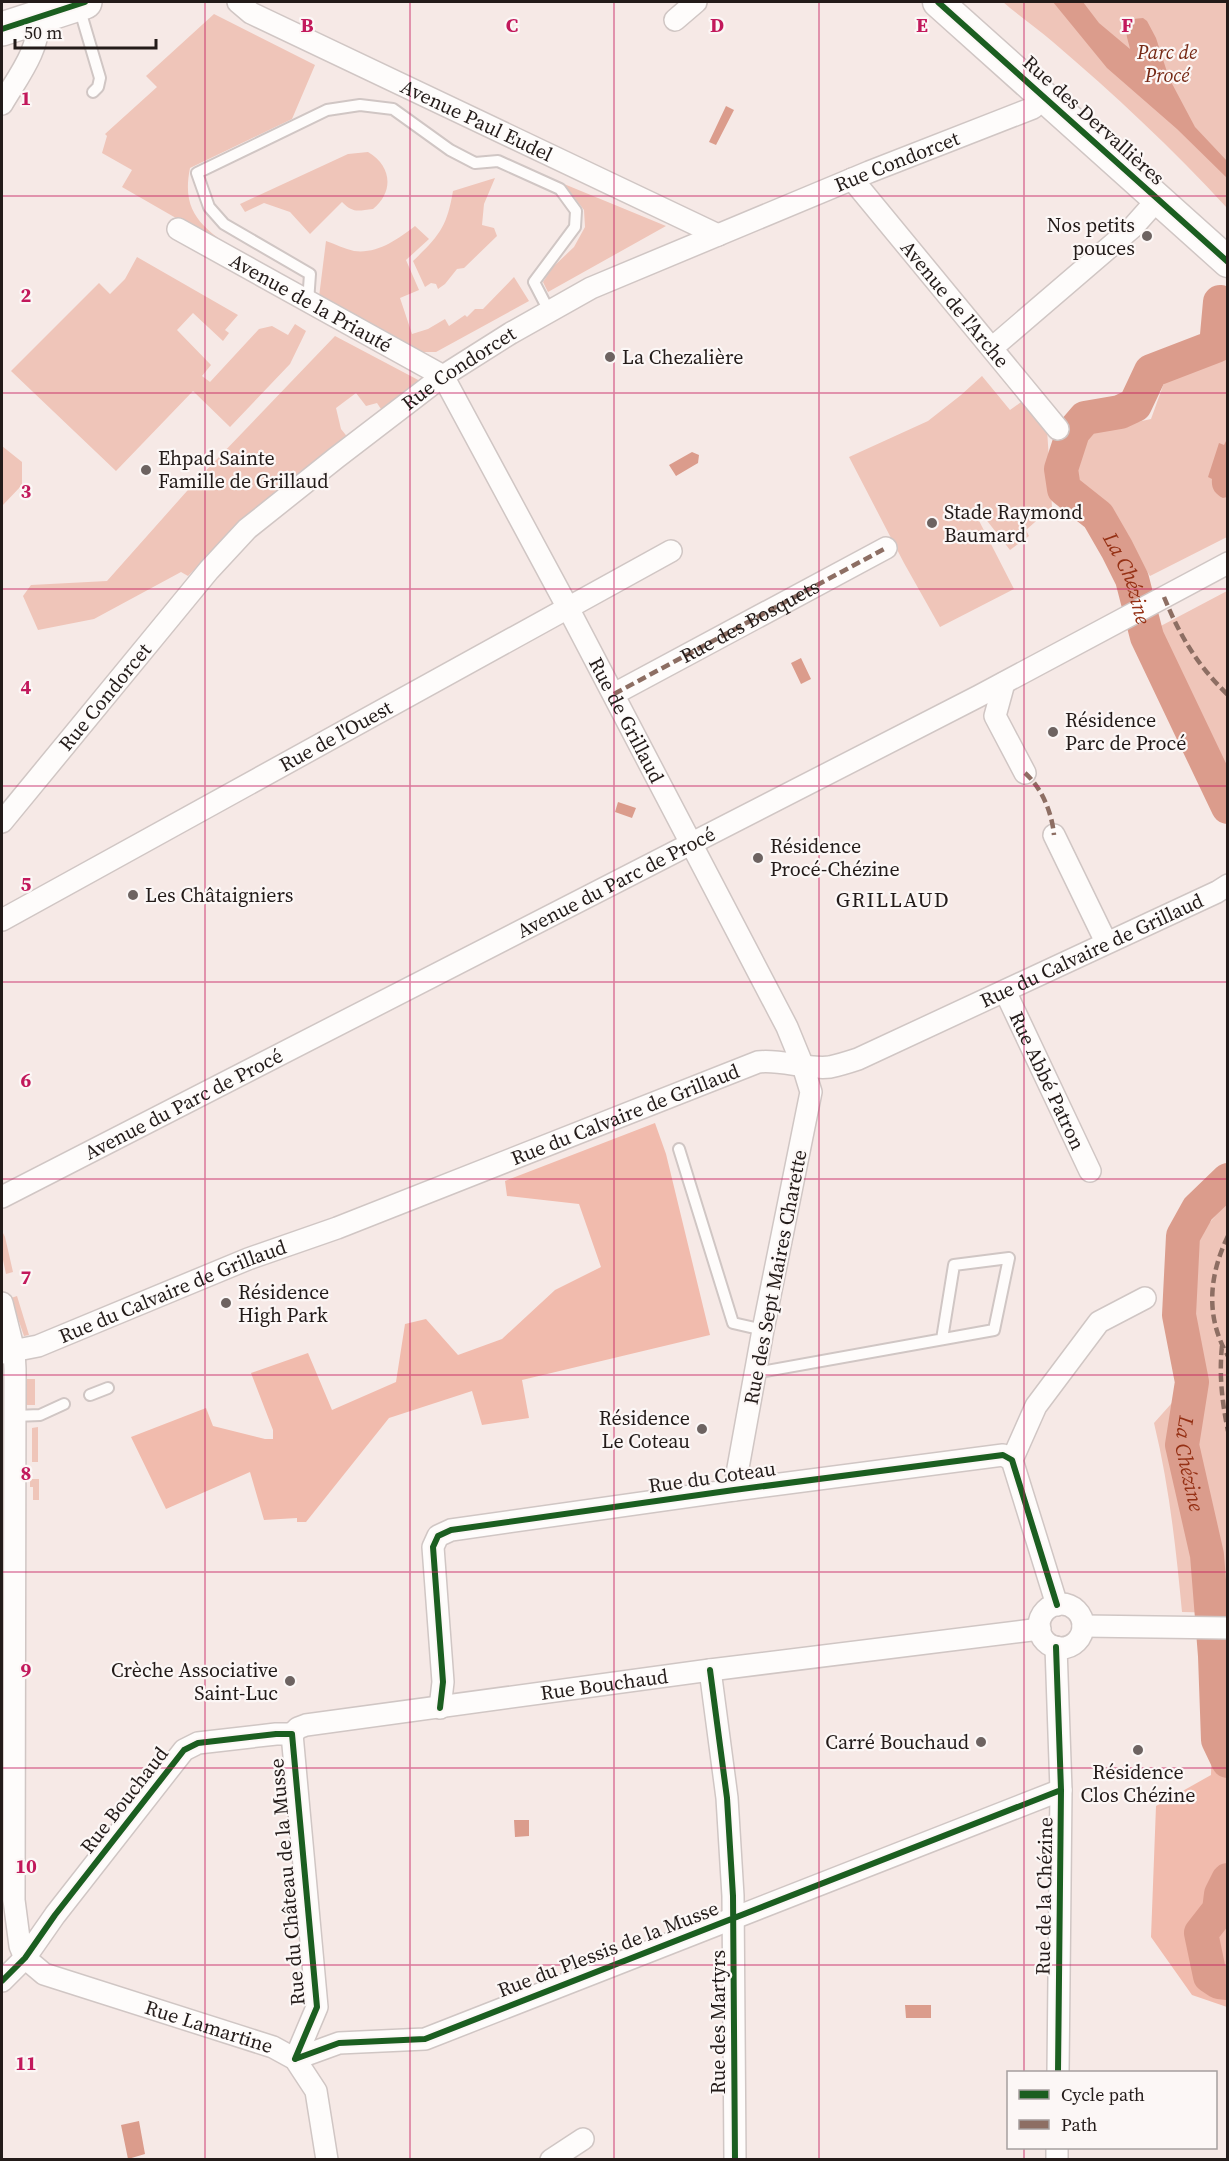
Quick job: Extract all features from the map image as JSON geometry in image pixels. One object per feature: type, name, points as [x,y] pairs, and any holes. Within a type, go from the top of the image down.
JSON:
[{"type":"main road","name":"Rue des Dervallières","points":[[938,2],[1227,262]]},
{"type":"main road","points":[[2,29],[81,3]]},
{"type":"street","name":"Avenue Paul Eudel","points":[[238,2],[251,13],[718,235]]},
{"type":"street","points":[[675,20],[696,2]]},
{"type":"street","points":[[2,104],[30,58],[39,30],[38,17]]},
{"type":"street","name":"Rue Condorcet","points":[[3,817],[209,570],[248,529],[443,376],[591,288],[852,179],[1033,108],[1042,95]]},
{"type":"street","name":"Avenue de l'Arche","points":[[852,179],[1059,429]]},
{"type":"street","points":[[992,348],[1133,227],[1156,200]]},
{"type":"street","name":"Avenue de la Priauté","points":[[178,229],[443,376]]},
{"type":"street","name":"Rue de Grillaud","points":[[443,376],[614,694],[787,1028],[804,1066]]},
{"type":"street","name":"Rue des Bosquets","points":[[614,694],[886,548]]},
{"type":"street","name":"Rue de l'Ouest","points":[[2,920],[671,551]]},
{"type":"street","name":"Avenue du Parc de Procé","points":[[2,1197],[979,696],[1227,563]]},
{"type":"street","points":[[1004,683],[995,716],[1023,777]]},
{"type":"street","points":[[1054,836],[1106,942]]},
{"type":"street","name":"Rue du Calvaire de Grillaud","points":[[8,1352],[38,1346],[248,1259],[337,1228],[758,1062],[774,1060],[804,1066],[830,1067],[858,1059],[1217,892],[1227,885]]},
{"type":"street","name":"Rue Abbé Patron","points":[[1005,991],[1090,1171]]},
{"type":"street","name":"Rue des Sept Maires Charette","points":[[734,1490],[763,1330],[812,1092],[804,1066]]},
{"type":"street","points":[[1057,1605],[1012,1460],[1036,1406],[1099,1322],[1145,1298]]},
{"type":"street","points":[[2,1303],[15,1416],[9,1497],[14,1900],[17,1933],[25,1958]]},
{"type":"street","name":"Rue du Coteau","points":[[440,1708],[443,1682],[433,1547],[438,1536],[451,1530],[991,1456],[1003,1455],[1012,1460]]},
{"type":"street","points":[[1057,1605],[1074,1609],[1081,1617],[1083,1626],[1080,1637],[1074,1644],[1064,1648],[1056,1647],[1046,1641],[1040,1629],[1043,1614],[1057,1605]]},
{"type":"street","points":[[1083,1626],[1227,1628]]},
{"type":"street","name":"Rue Bouchaud","points":[[2,1981],[25,1958],[184,1750],[198,1743],[292,1734],[298,1728],[306,1725],[710,1670],[1033,1628],[1040,1629]]},
{"type":"street","name":"Rue de la Chézine","points":[[1056,1647],[1062,1790],[1058,2071]]},
{"type":"street","name":"Rue des Martyrs","points":[[710,1670],[727,1798],[734,1918],[735,2160]]},
{"type":"street","name":"Rue du Château de la Musse","points":[[292,1734],[317,2007],[295,2059]]},
{"type":"street","name":"Rue du Plessis de la Musse","points":[[295,2059],[339,2043],[425,2039],[1062,1790]]},
{"type":"street","name":"Rue Lamartine","points":[[25,1958],[44,1974],[273,2047],[295,2059],[316,2091],[327,2160]]},
{"type":"street","points":[[551,2160],[583,2139]]},
{"type":"lane","points":[[81,3],[100,78],[98,87],[93,92]]},
{"type":"lane","points":[[308,302],[310,274],[224,224],[208,207],[197,172],[327,110],[360,105],[393,108],[450,150],[467,159],[476,163],[498,161],[560,189],[576,211],[575,227],[534,282],[549,311]]},
{"type":"lane","points":[[979,696],[1023,777]]},
{"type":"lane","points":[[680,1149],[733,1323],[763,1330]]},
{"type":"lane","points":[[755,1373],[994,1330],[1009,1258],[954,1265],[942,1339]]},
{"type":"lane","points":[[90,1395],[108,1388]]},
{"type":"lane","points":[[15,1416],[40,1415],[64,1404]]},
{"type":"green space","name":"Parc de Procé","points":[[1003,2],[1227,2],[1227,208],[1186,164],[1121,102],[1053,42]]},
{"type":"green space","points":[[214,14],[315,65],[292,119],[190,168],[189,199],[193,210],[208,229],[242,256],[122,187],[132,170],[102,153],[107,136],[105,134],[157,87],[146,76]]},
{"type":"green space","points":[[368,152],[382,164],[387,179],[384,195],[373,209],[356,210],[342,202],[310,234],[290,212],[264,203],[245,212],[240,204],[348,154]]},
{"type":"green space","points":[[495,178],[484,204],[482,225],[494,228],[497,236],[464,268],[457,269],[438,289],[436,284],[431,283],[425,287],[413,261],[429,245],[445,222],[453,191]]},
{"type":"green space","points":[[564,184],[666,226],[548,292],[543,282],[553,267],[574,247],[585,227],[584,210]]},
{"type":"green space","points":[[415,226],[429,239],[406,260],[419,290],[400,298],[412,334],[428,329],[445,319],[449,326],[465,315],[467,317],[475,309],[483,309],[514,277],[529,301],[436,352],[423,352],[319,297],[326,241],[354,251],[371,250],[394,241]]},
{"type":"green space","points":[[137,257],[238,315],[225,330],[229,333],[223,341],[193,313],[177,330],[211,365],[202,376],[210,382],[259,329],[272,326],[288,335],[295,324],[306,331],[290,364],[230,427],[193,391],[116,471],[11,371],[99,283],[110,294],[125,279]]},
{"type":"green space","points":[[335,336],[422,382],[383,412],[377,403],[366,406],[356,393],[336,408],[341,429],[349,439],[242,521],[188,576],[181,572],[94,619],[38,630],[23,596],[31,585],[107,581],[195,482]]},
{"type":"green space","points":[[1227,357],[1227,537],[1150,576],[1111,515],[1073,482],[1086,433],[1151,419],[1165,380]]},
{"type":"green space","points":[[982,376],[1010,410],[1024,400],[1047,429],[1052,507],[1026,530],[1029,536],[1010,550],[988,522],[973,509],[1014,589],[940,627],[849,457],[928,421]]},
{"type":"green space","points":[[2,446],[22,462],[22,485],[2,506]]},
{"type":"green space","points":[[1227,591],[1227,780],[1157,628]]},
{"type":"green space","points":[[1227,1203],[1227,1613],[1182,1612],[1171,1517],[1154,1423],[1187,1386],[1192,1355],[1187,1318],[1186,1249]]},
{"type":"green space","points":[[2,1231],[13,1272],[6,1274],[2,1255]]},
{"type":"green space","points":[[17,1296],[29,1335],[24,1336],[11,1298]]},
{"type":"green space","points":[[25,1379],[35,1379],[35,1405],[24,1405]]},
{"type":"green space","points":[[38,1427],[38,1462],[32,1462],[32,1428]]},
{"type":"green space","points":[[30,1479],[39,1479],[39,1500],[33,1500],[33,1487],[30,1487]]},
{"type":"shaded area","points":[[1053,2],[1083,2],[1099,23],[1130,49],[1127,34],[1133,19],[1143,18],[1147,21],[1156,38],[1169,78],[1195,127],[1227,161],[1227,178],[1177,129],[1107,68]]},
{"type":"shaded area","points":[[726,106],[734,110],[716,145],[709,142]]},
{"type":"shaded area","points":[[1227,439],[1227,497],[1223,498],[1214,490],[1212,479],[1208,477],[1219,443],[1224,445]]},
{"type":"shaded area","points":[[692,452],[699,455],[698,463],[676,476],[669,465]]},
{"type":"shaded area","points":[[801,658],[811,679],[801,684],[791,663]]},
{"type":"shaded area","points":[[618,802],[636,808],[632,818],[615,812]]},
{"type":"shaded area","points":[[655,1123],[666,1154],[710,1335],[522,1380],[529,1418],[482,1425],[472,1391],[389,1418],[306,1522],[297,1522],[297,1518],[264,1520],[250,1472],[166,1509],[131,1437],[206,1408],[213,1426],[273,1439],[273,1430],[251,1373],[308,1353],[332,1410],[396,1382],[405,1324],[426,1319],[458,1355],[502,1339],[555,1290],[601,1267],[579,1204],[507,1196],[505,1181]]},
{"type":"shaded area","points":[[1211,1642],[1228,1644],[1227,2007],[1192,1995],[1151,1937],[1156,1806],[1211,1775],[1214,1671]]},
{"type":"shaded area","points":[[514,1820],[529,1820],[529,1836],[515,1837]]},
{"type":"shaded area","points":[[905,2005],[931,2005],[931,2018],[906,2018]]},
{"type":"shaded area","points":[[139,2121],[145,2154],[128,2159],[121,2125]]},
{"type":"waterway","name":"La Chézine","points":[[1220,302],[1216,346],[1151,371],[1135,405],[1120,412],[1085,418],[1073,432],[1061,469],[1064,489],[1098,516],[1132,579],[1147,637],[1228,807]]},
{"type":"waterway","name":"La Chézine","points":[[1228,1180],[1198,1209],[1183,1236],[1179,1315],[1192,1382],[1182,1445],[1207,1555],[1215,1656],[1218,1740],[1228,1761]]},
{"type":"waterway","name":"La Chézine","points":[[1228,1880],[1221,1894],[1219,1910],[1201,1933],[1210,1976],[1219,1982],[1228,1983]]},
{"type":"marked path","points":[[614,694],[886,548]]},
{"type":"marked path","points":[[1164,597],[1190,649],[1207,673],[1228,695]]},
{"type":"marked path","points":[[1025,773],[1045,801],[1054,835]]},
{"type":"marked path","points":[[1228,1236],[1217,1266],[1212,1296],[1216,1326],[1228,1356]]},
{"type":"marked path","points":[[1222,1346],[1222,1388],[1228,1431]]},
{"type":"cycle path","points":[[2,29],[85,2]]},
{"type":"cycle path","points":[[938,2],[1228,262]]},
{"type":"cycle path","points":[[440,1708],[443,1682],[433,1547],[438,1536],[451,1530],[1003,1455],[1012,1460],[1057,1605]]},
{"type":"cycle path","points":[[1056,1647],[1061,1790],[1058,2071]]},
{"type":"cycle path","points":[[710,1670],[727,1798],[733,1896],[735,2160]]},
{"type":"cycle path","points":[[2,1981],[25,1958],[55,1915],[184,1750],[198,1743],[292,1734],[317,2007],[295,2059]]},
{"type":"cycle path","points":[[295,2059],[339,2043],[425,2039],[1061,1790]]},
{"type":"place","name":"Nos petits pouces","points":[[1147,236]]},
{"type":"place","name":"La Chezalière","points":[[610,357]]},
{"type":"place","name":"Ehpad Sainte Famille de Grillaud","points":[[146,470]]},
{"type":"place","name":"Stade Raymond Baumard","points":[[932,523]]},
{"type":"place","name":"Résidence Parc de Procé","points":[[1053,732]]},
{"type":"place","name":"Résidence Procé-Chézine","points":[[758,858]]},
{"type":"place","name":"Les Châtaigniers","points":[[133,895]]},
{"type":"place","name":"Résidence High Park","points":[[226,1303]]},
{"type":"place","name":"Résidence Le Coteau","points":[[702,1429]]},
{"type":"place","name":"Crèche Associative Saint-Luc","points":[[290,1681]]},
{"type":"place","name":"Carré Bouchaud","points":[[981,1742]]},
{"type":"place","name":"Résidence Clos Chézine","points":[[1138,1750]]},
{"type":"district","name":"GRILLAUD","points":[[893,900]]}]
